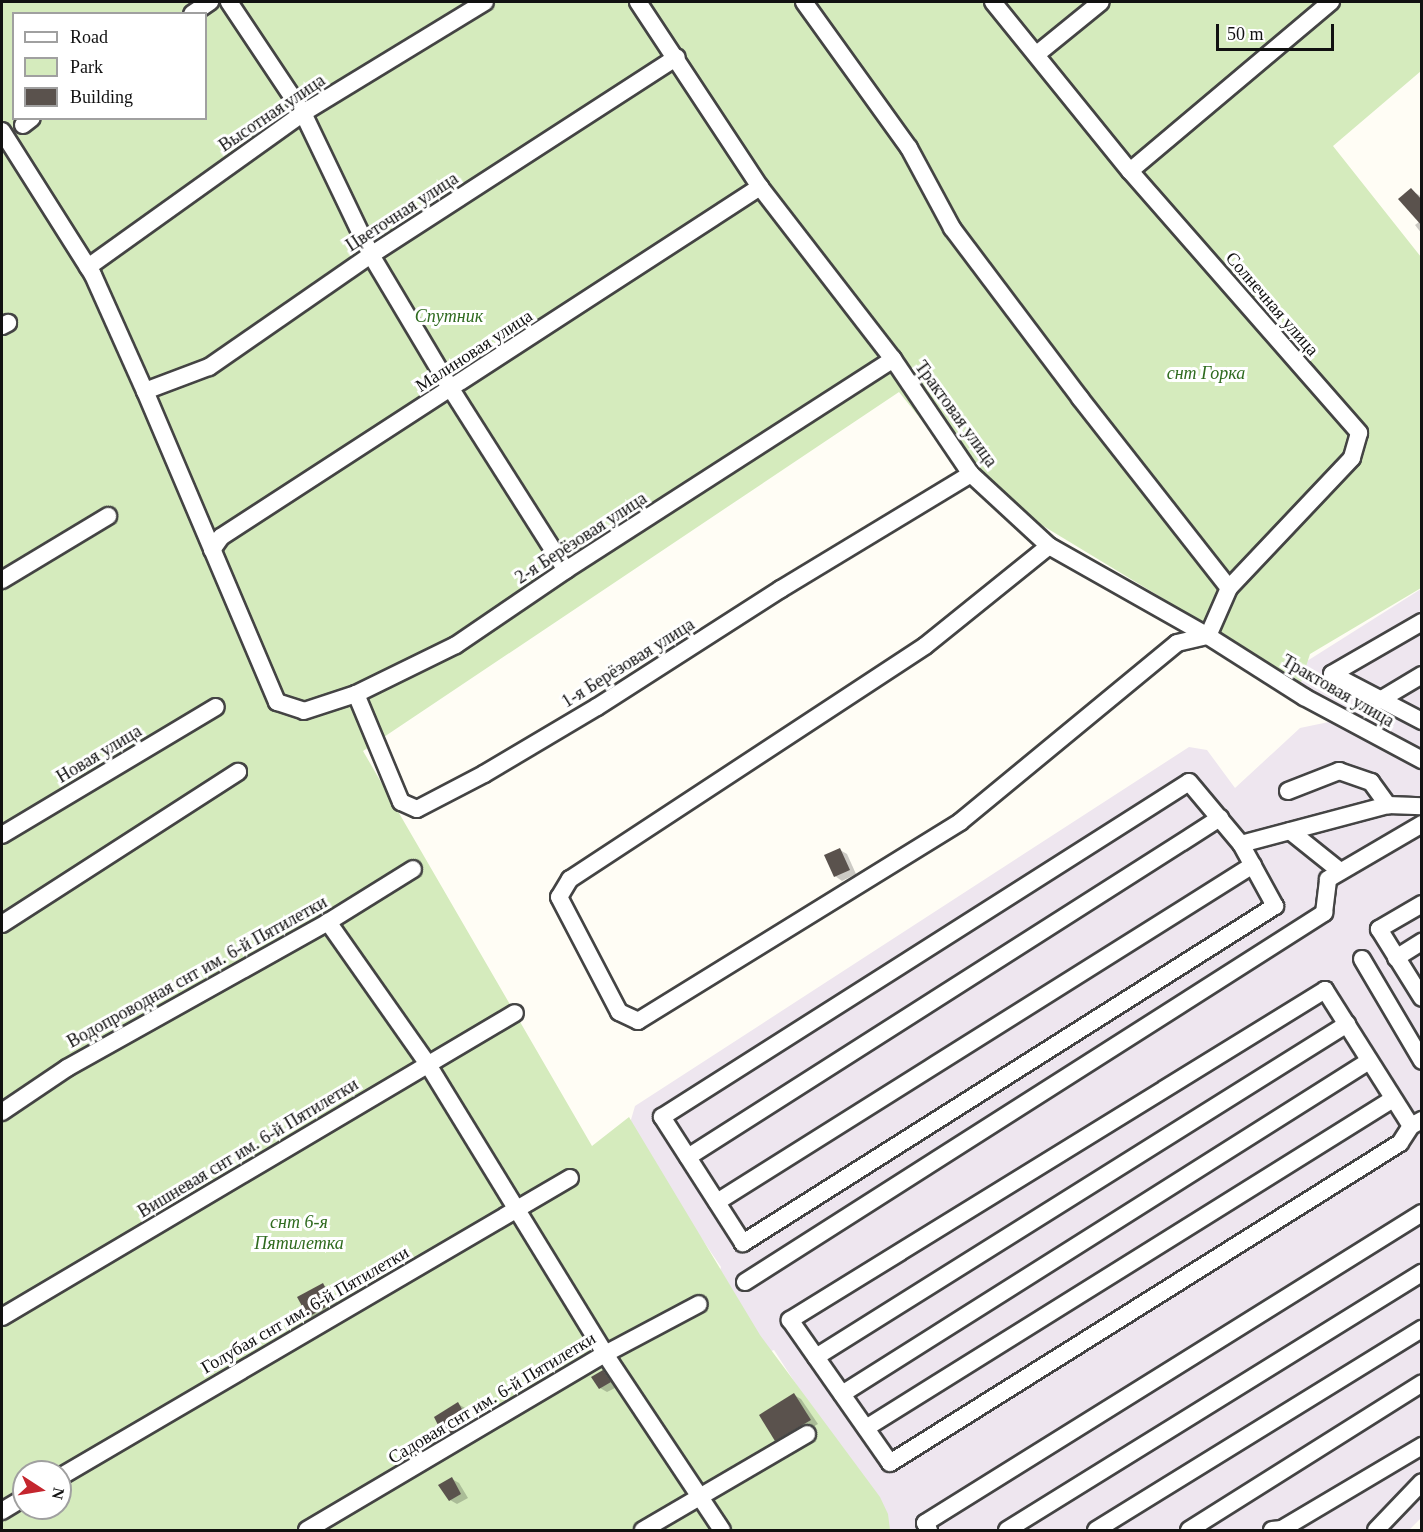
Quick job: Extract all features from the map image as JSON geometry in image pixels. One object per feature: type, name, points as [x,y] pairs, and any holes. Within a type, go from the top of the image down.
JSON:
[{"type":"street","points":[[195,12],[210,2]]},
{"type":"street","points":[[229,2],[303,113],[370,255],[451,389],[566,570]]},
{"type":"street","name":"Высотная улица","points":[[88,267],[303,113],[484,2]]},
{"type":"street","name":"Трактовая улица","points":[[638,2],[760,187],[893,359],[971,474],[1049,546],[1208,636],[1304,697],[1422,760]]},
{"type":"street","points":[[804,2],[909,148],[952,228],[1080,398],[1229,588]]},
{"type":"street","name":"Солнечная улица","points":[[993,2],[1130,171],[1359,433],[1352,458],[1229,588],[1208,636]]},
{"type":"street","points":[[1036,54],[1101,2]]},
{"type":"street","points":[[1130,171],[1331,2]]},
{"type":"street","name":"Цветочная улица","points":[[145,391],[209,367],[370,255],[676,57]]},
{"type":"street","points":[[2,131],[88,267],[145,391],[212,550]]},
{"type":"street","name":"Малиновая улица","points":[[212,550],[221,537],[760,187]]},
{"type":"street","name":"2-я Берёзовая улица","points":[[212,550],[277,702],[303,711],[356,694],[456,645],[566,570],[893,359]]},
{"type":"street","name":"1-я Берёзовая улица","points":[[356,694],[401,802],[417,809],[484,774],[597,707],[781,589],[971,474]]},
{"type":"street","points":[[2,580],[108,516]]},
{"type":"street","points":[[1049,546],[926,646],[570,879],[559,897],[619,1012],[638,1021],[960,822],[1177,643],[1208,636]]},
{"type":"street","points":[[1422,622],[1332,674],[1422,722]]},
{"type":"street","points":[[1380,700],[1422,675]]},
{"type":"street","name":"Новая улица","points":[[2,835],[216,707]]},
{"type":"street","points":[[1288,792],[1339,771],[1371,782],[1388,805]]},
{"type":"street","points":[[2,924],[238,772]]},
{"type":"street","points":[[1189,782],[1241,843],[1275,906],[743,1243],[662,1117],[1189,782]]},
{"type":"street","points":[[1241,843],[1388,805],[1422,806]]},
{"type":"street","points":[[688,1157],[1220,818]]},
{"type":"street","points":[[745,1282],[1324,912],[1328,879],[1422,824]]},
{"type":"street","points":[[1290,831],[1340,870]]},
{"type":"street","points":[[717,1202],[1253,865]]},
{"type":"street","name":"Водопроводная снт им. 6-й Пятилетки","points":[[2,1112],[67,1068],[328,922],[413,869]]},
{"type":"street","points":[[1422,903],[1379,929],[1422,998]]},
{"type":"street","points":[[328,922],[427,1063],[605,1354],[722,1530]]},
{"type":"street","points":[[1396,958],[1422,942]]},
{"type":"street","points":[[1362,959],[1422,1061]]},
{"type":"street","points":[[1325,990],[1347,1024],[1393,1099],[1416,1123],[1400,1143],[890,1463],[790,1320],[1325,990]]},
{"type":"street","name":"Вишневая снт им. 6-й Пятилетки","points":[[2,1317],[427,1063],[515,1013]]},
{"type":"street","points":[[816,1358],[1347,1024]]},
{"type":"street","points":[[842,1394],[1370,1061]]},
{"type":"street","points":[[866,1428],[1393,1099]]},
{"type":"street","name":"Голубая снт им. 6-й Пятилетки","points":[[72,1470],[570,1178]]},
{"type":"street","points":[[929,1530],[925,1523],[1422,1213]]},
{"type":"street","points":[[1007,1530],[1422,1273]]},
{"type":"street","name":"Садовая снт им. 6-й Пятилетки","points":[[307,1530],[605,1354],[699,1304]]},
{"type":"street","points":[[1096,1530],[1422,1329]]},
{"type":"street","points":[[1189,1530],[1422,1383]]},
{"type":"street","points":[[642,1530],[807,1434]]},
{"type":"street","points":[[1272,1530],[1282,1529],[1422,1446]]},
{"type":"street","points":[[1376,1529],[1422,1482]]},
{"type":"shaded area","points":[[1421,589],[1422,1517],[1409,1530],[890,1530],[774,1350],[766,1353],[715,1290],[721,1267],[628,1130],[635,1106],[1189,747],[1207,750],[1235,788],[1300,728],[1343,719],[1277,680]]},
{"type":"green space","points":[[2,2],[1421,2],[1421,71],[1333,146],[1421,257],[1421,588],[1310,654],[1301,682],[972,483],[899,392],[363,751],[592,1146],[629,1117],[760,1335],[880,1497],[888,1514],[890,1530],[2,1530]]},
{"type":"building","points":[[1411,188],[1422,200],[1422,226],[1398,199]]},
{"type":"building","points":[[840,848],[850,870],[834,877],[824,855]]},
{"type":"building","points":[[323,1283],[333,1303],[308,1317],[297,1297]]},
{"type":"building","points":[[603,1370],[611,1382],[599,1389],[591,1377]]},
{"type":"building","points":[[794,1393],[811,1420],[775,1441],[759,1415]]},
{"type":"building","points":[[458,1402],[469,1422],[444,1437],[434,1417]]},
{"type":"building","points":[[452,1477],[461,1494],[449,1501],[438,1485]]},
{"type":"park label","name":"Спутник","points":[[449,316]]},
{"type":"park label","name":"снт Горка","points":[[1206,373]]},
{"type":"park label","name":"снт 6-я Пятилетка","points":[[299,1233]]}]
